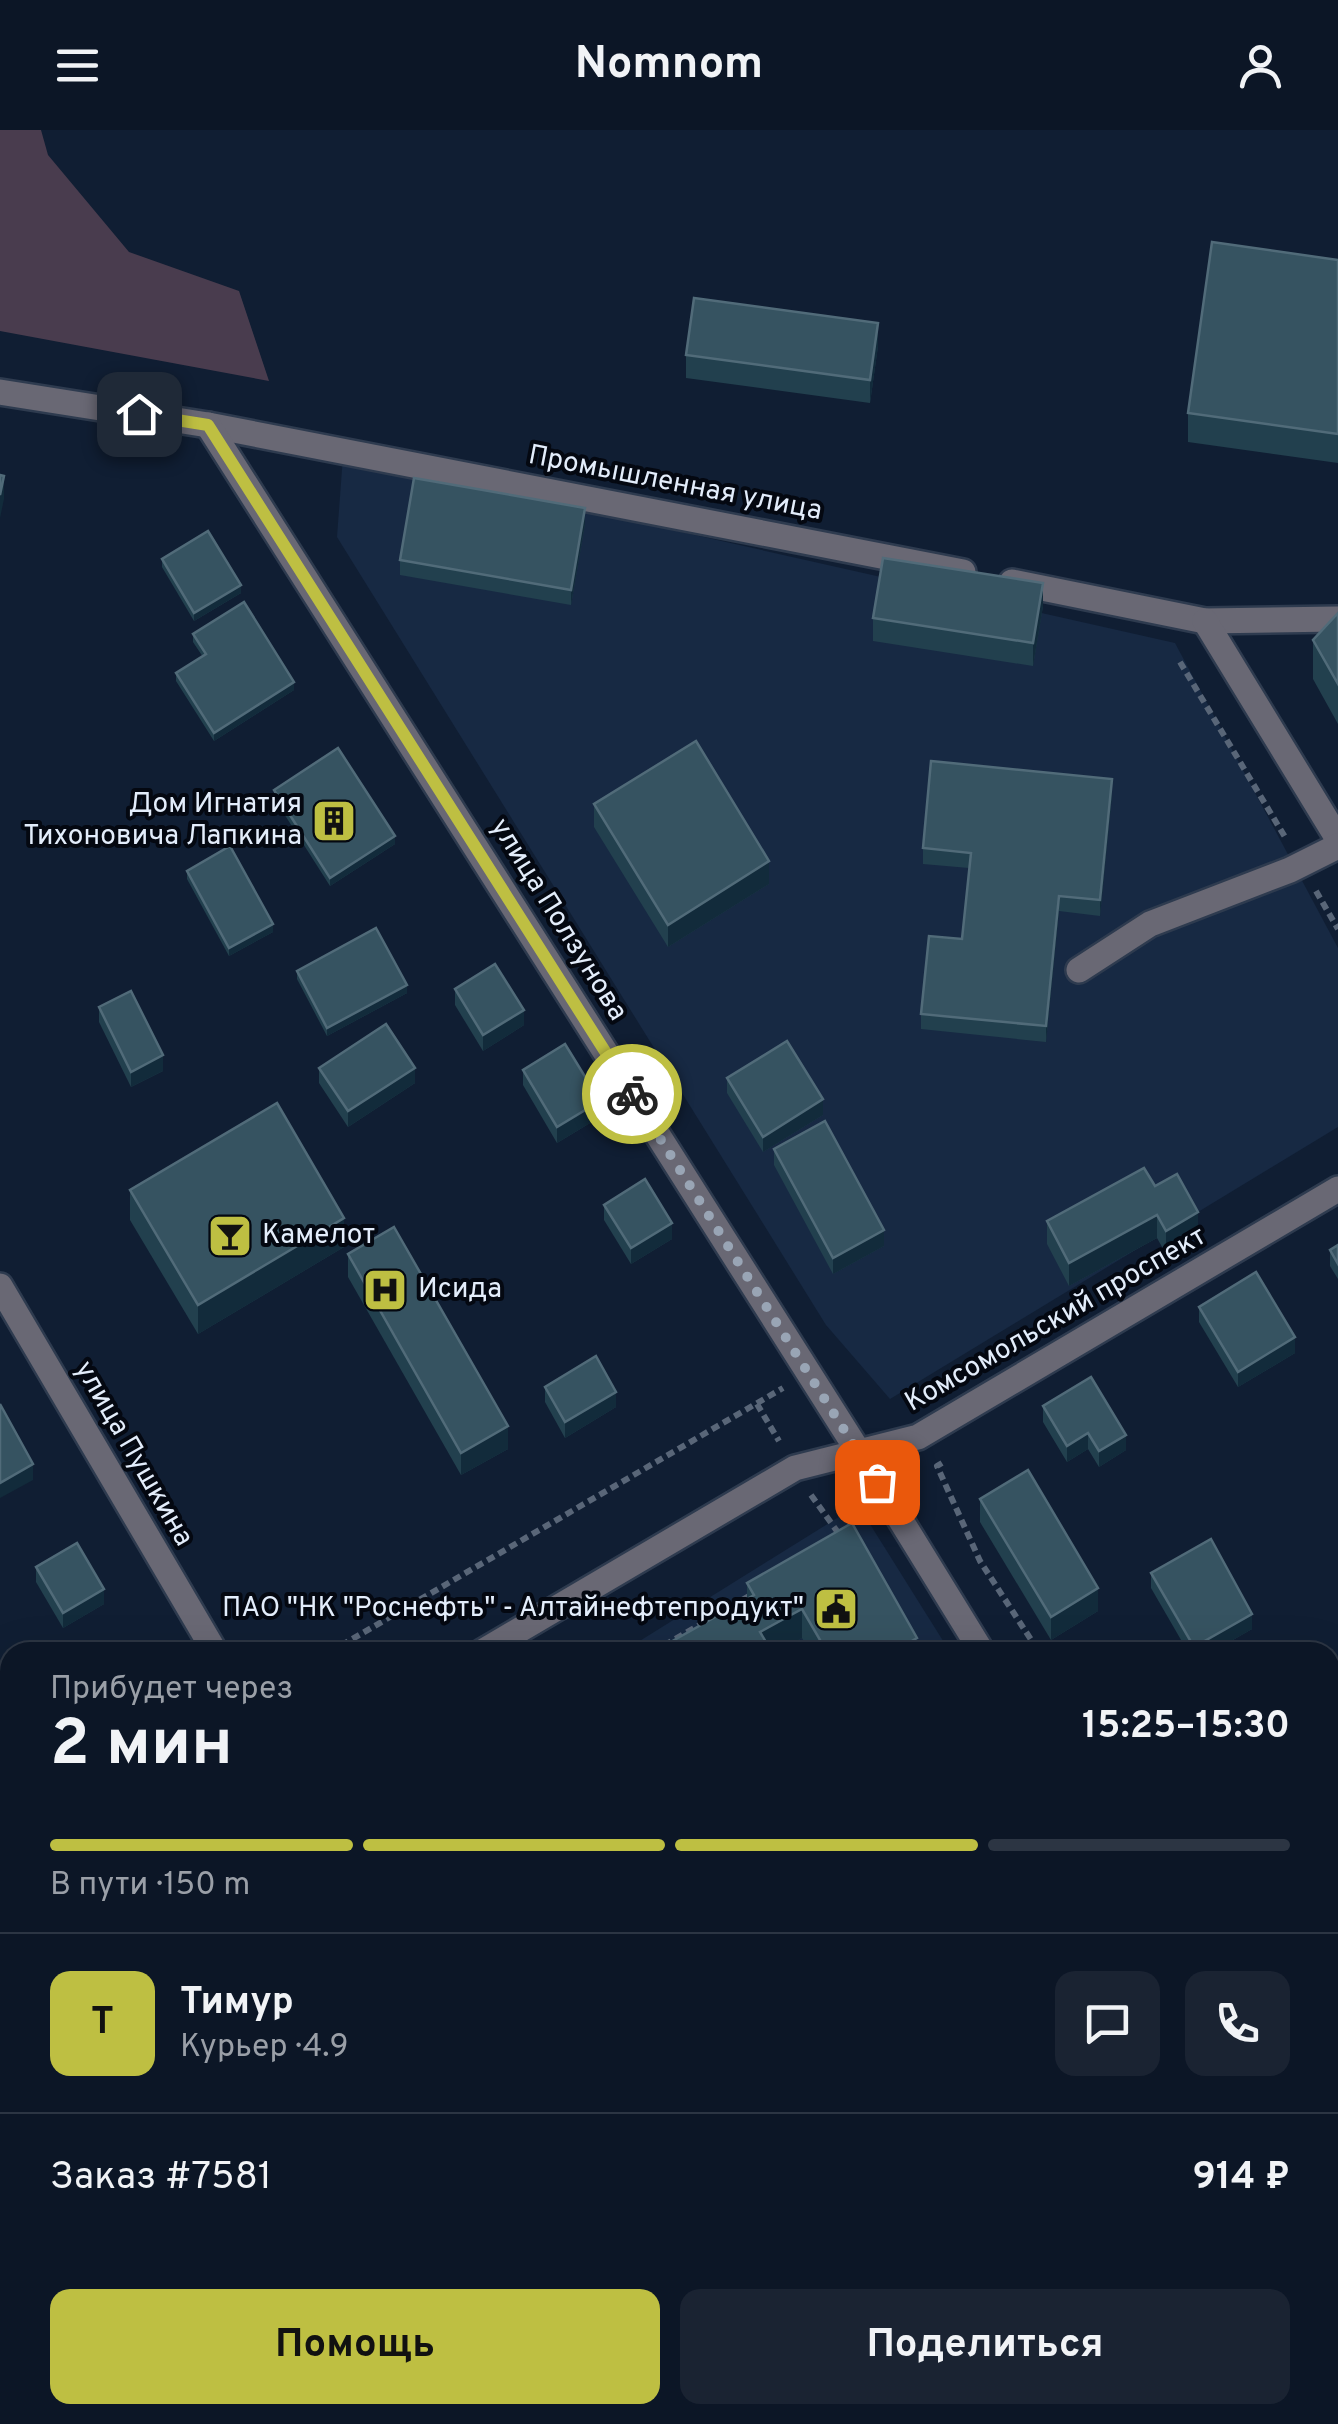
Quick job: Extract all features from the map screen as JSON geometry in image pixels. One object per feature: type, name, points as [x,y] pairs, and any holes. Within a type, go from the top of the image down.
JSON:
[{"type":"street","name":"Промышленная улица","points":[[0,392],[208,425],[1205,621],[1338,619]]},
{"type":"street","name":"улица Ползунова","points":[[208,425],[976,1642]]},
{"type":"street","points":[[1079,970],[1150,924],[1301,864],[1338,842],[1205,621]]},
{"type":"street","name":"Комсомольский проспект","points":[[499,1642],[794,1468],[918,1437],[1338,1189]]},
{"type":"street","name":"улица Пушкина","points":[[0,1286],[209,1642]]},
{"type":"path","points":[[1180,662],[1338,930]]},
{"type":"path","points":[[347,1642],[808,1371]]},
{"type":"path","points":[[938,1466],[980,1561],[1033,1642]]},
{"type":"path","points":[[828,1550],[844,1541]]},
{"type":"path","points":[[670,1642],[764,1587]]},
{"type":"shaded area","points":[[0,130],[41,130],[48,155],[129,252],[239,291],[269,381],[0,331]]},
{"type":"shaded area","points":[[343,456],[1175,643],[1338,948],[1338,1127],[890,1399],[826,1325],[337,537]]},
{"type":"shaded area","points":[[858,1505],[944,1642],[638,1642]]},
{"type":"building","points":[[1212,242],[1338,260],[1338,434],[1188,413]]},
{"type":"building","points":[[694,298],[878,323],[870,380],[686,355]]},
{"type":"building","points":[[414,478],[585,508],[571,590],[400,560]]},
{"type":"building","points":[[208,531],[241,585],[194,613],[162,559]]},
{"type":"building","points":[[883,558],[1043,583],[1033,643],[873,618]]},
{"type":"building","points":[[244,602],[294,682],[214,733],[176,673],[206,654],[193,634]]},
{"type":"building","points":[[1338,613],[1338,684],[1313,640]]},
{"type":"building","points":[[696,741],[769,861],[668,925],[594,804]]},
{"type":"building","name":"Дом Игнатия Тихоновича Лапкина","points":[[338,748],[395,836],[330,878],[274,790]]},
{"type":"building","points":[[931,761],[1112,779],[1100,900],[1059,896],[1046,1026],[921,1014],[929,936],[962,939],[971,853],[923,848]]},
{"type":"building","points":[[230,846],[273,924],[229,948],[187,871]]},
{"type":"building","points":[[376,928],[407,985],[327,1028],[297,971]]},
{"type":"building","points":[[495,964],[524,1010],[483,1035],[455,989]]},
{"type":"building","points":[[131,991],[163,1055],[131,1072],[99,1007]]},
{"type":"building","points":[[386,1024],[415,1068],[348,1111],[319,1068]]},
{"type":"building","points":[[787,1041],[823,1099],[763,1137],[727,1078]]},
{"type":"building","points":[[565,1044],[600,1101],[557,1127],[523,1070]]},
{"type":"building","points":[[277,1103],[344,1218],[198,1305],[130,1190]]},
{"type":"building","points":[[825,1121],[884,1230],[833,1258],[774,1149]]},
{"type":"building","points":[[1144,1168],[1155,1186],[1177,1174],[1198,1212],[1166,1231],[1157,1215],[1069,1263],[1047,1221]]},
{"type":"building","points":[[645,1179],[672,1223],[631,1248],[604,1205]]},
{"type":"building","points":[[394,1227],[508,1426],[461,1453],[348,1254]]},
{"type":"building","points":[[1338,1245],[1338,1264],[1330,1250]]},
{"type":"building","points":[[1256,1272],[1295,1337],[1238,1372],[1199,1307]]},
{"type":"building","points":[[596,1356],[616,1392],[565,1422],[545,1387]]},
{"type":"building","points":[[1091,1377],[1126,1435],[1099,1451],[1088,1433],[1067,1446],[1043,1406]]},
{"type":"building","points":[[0,1404],[33,1464],[0,1483]]},
{"type":"building","points":[[1028,1470],[1098,1588],[1051,1617],[980,1499]]},
{"type":"building","points":[[852,1523],[917,1638],[910,1642],[821,1642],[802,1609],[760,1632],[766,1642],[671,1642],[754,1595],[747,1583]]},
{"type":"building","points":[[1211,1539],[1252,1614],[1203,1642],[1191,1642],[1151,1573]]},
{"type":"building","points":[[77,1543],[104,1589],[63,1613],[36,1567]]},
{"type":"way so far","points":[[632,1094],[877,1482]]},
{"type":"place","name":"Дом Игнатия Тихоновича Лапкина","points":[[334,821]]},
{"type":"place","name":"Камелот","points":[[230,1236]]},
{"type":"place","name":"Исида","points":[[385,1290]]},
{"type":"place","name":"ПАО \"НК \"Роснефть\" - Алтайнефтепродукт\"","points":[[836,1609]]},
{"type":"route","points":[[139,414],[208,425],[632,1094]]}]
